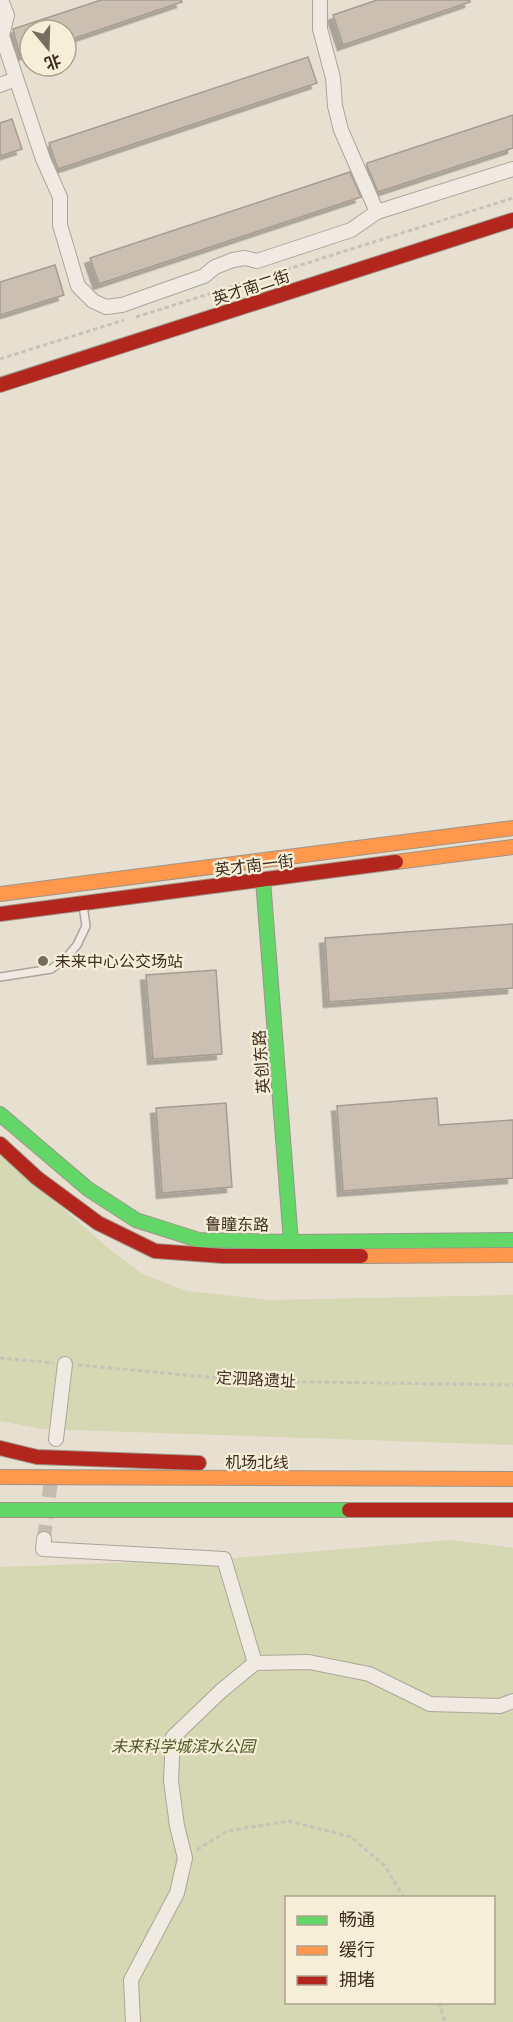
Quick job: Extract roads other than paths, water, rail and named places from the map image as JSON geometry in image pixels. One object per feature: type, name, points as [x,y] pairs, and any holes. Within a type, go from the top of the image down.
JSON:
[{"type":"main road","name":"英才南二街","points":[[0,385],[513,220]]},
{"type":"main road","name":"英才南一街","points":[[0,894],[513,828]]},
{"type":"main road","name":"英才南一街","points":[[0,914],[513,847]]},
{"type":"main road","name":"英创东路","points":[[264,880],[291,1242]]},
{"type":"main road","name":"鲁瞳东路","points":[[0,1114],[88,1189],[136,1220],[199,1240],[291,1242],[513,1240]]},
{"type":"main road","name":"鲁瞳东路","points":[[0,1144],[37,1178],[98,1223],[155,1251],[223,1256],[513,1255]]},
{"type":"main road","points":[[0,1448],[37,1457]]},
{"type":"main road","points":[[0,1457],[192,1462],[428,1479]]},
{"type":"main road","name":"机场北线","points":[[0,1477],[513,1479]]},
{"type":"main road","points":[[0,1510],[513,1510]]},
{"type":"main road","points":[[11,1524],[156,1510]]},
{"type":"street","points":[[1,0],[7,15],[2,36],[43,159],[60,196],[60,225],[78,286],[93,301],[106,307],[122,305],[204,276],[215,267],[233,260],[244,258],[257,261],[351,230],[377,212],[513,169]]},
{"type":"street","points":[[320,0],[320,28],[333,78],[335,106],[341,130],[377,212]]},
{"type":"street","points":[[0,85],[16,80]]},
{"type":"street","points":[[56,1439],[65,1364]]},
{"type":"street","points":[[44,1539],[43,1550],[224,1559],[255,1664]]},
{"type":"street","points":[[133,2022],[131,1980],[177,1893],[185,1858],[177,1826],[171,1781],[173,1737],[221,1690],[255,1664],[309,1662],[369,1674],[430,1704],[500,1706],[513,1701]]},
{"type":"lane","points":[[0,977],[51,969],[66,958],[78,945],[86,926],[83,903]]},
{"type":"tunnel","points":[[44,1539],[52,1471]]},
{"type":"place","name":"未来中心公交场站","points":[[43,961]]},
{"type":"park label","name":"未来科学城滨水公园","points":[[183,1746]]}]
